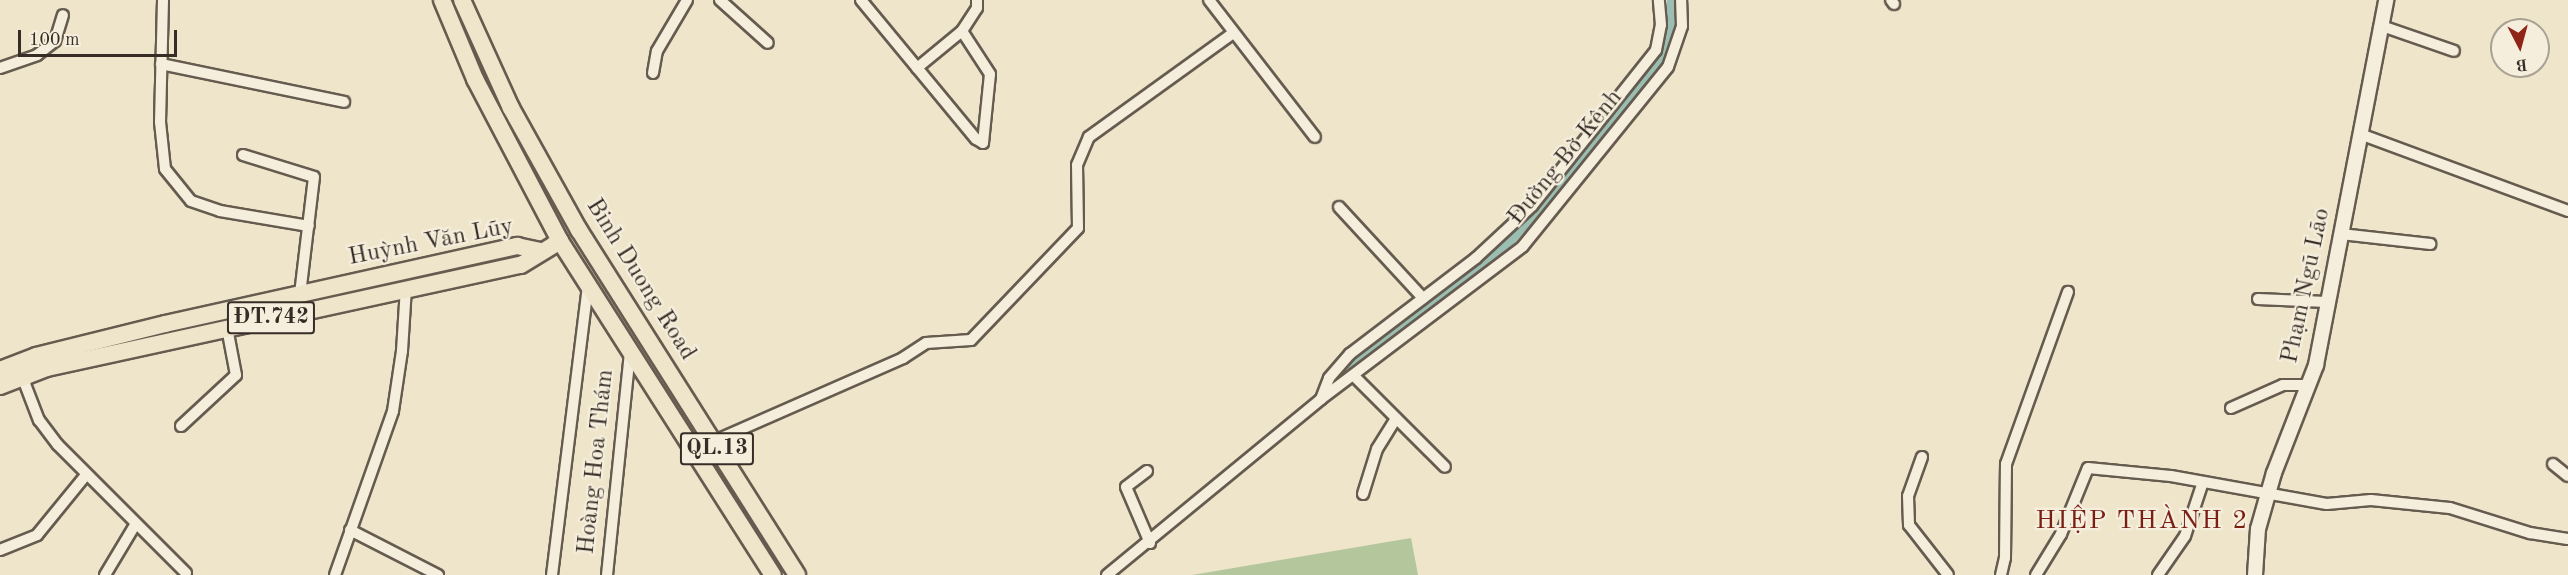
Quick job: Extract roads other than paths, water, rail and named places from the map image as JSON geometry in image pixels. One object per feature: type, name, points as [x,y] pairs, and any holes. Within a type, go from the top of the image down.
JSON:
[{"type":"main road","name":"Binh Duong Road","points":[[442,0],[475,79],[560,241],[773,575]]},
{"type":"main road","name":"Binh Duong Road","points":[[462,0],[515,117],[579,230],[595,240],[639,311],[638,323],[797,575]]},
{"type":"main road","points":[[560,241],[579,230]]},
{"type":"main road","name":"ĐT.742","points":[[540,251],[560,241]]},
{"type":"main road","name":"Huỳnh Văn Lũy","points":[[0,370],[36,356],[517,246],[540,251]]},
{"type":"main road","name":"Huỳnh Văn Lũy","points":[[0,386],[28,374],[406,288],[521,265],[540,251]]},
{"type":"street","points":[[163,0],[160,130],[165,169],[191,201],[220,211],[309,226]]},
{"type":"street","points":[[653,73],[657,51],[687,0]]},
{"type":"street","points":[[720,0],[768,43]]},
{"type":"street","points":[[861,0],[976,139],[983,143],[990,74],[962,32]]},
{"type":"street","points":[[917,68],[962,32],[977,8],[977,0]]},
{"type":"street","points":[[1209,0],[1233,34],[1315,137]]},
{"type":"street","points":[[1321,399],[1329,378],[1350,354],[1424,298],[1532,206],[1656,50],[1661,25],[1659,0]]},
{"type":"street","name":"Đường Bờ Kênh","points":[[1107,575],[1150,543],[1321,399],[1354,377],[1523,246],[1566,197],[1668,67],[1682,26],[1681,0]]},
{"type":"street","name":"Phạm Ngũ Lão","points":[[2254,575],[2258,529],[2268,494],[2308,385],[2327,302],[2386,0]]},
{"type":"street","points":[[0,68],[37,55],[55,41],[63,15]]},
{"type":"street","points":[[2382,26],[2454,51]]},
{"type":"street","points":[[712,442],[903,358],[926,343],[971,340],[1078,228],[1077,165],[1089,137],[1233,34]]},
{"type":"street","points":[[161,64],[344,102]]},
{"type":"street","points":[[2360,134],[2568,211]]},
{"type":"street","points":[[243,155],[314,177],[300,294]]},
{"type":"street","points":[[1339,207],[1424,298]]},
{"type":"street","points":[[2340,234],[2430,244]]},
{"type":"street","points":[[552,575],[588,285]]},
{"type":"street","points":[[335,575],[393,411],[402,351],[406,288]]},
{"type":"street","points":[[2001,575],[2005,558],[2006,464],[2068,292]]},
{"type":"street","points":[[2258,299],[2327,302]]},
{"type":"street","points":[[181,426],[236,375],[227,328]]},
{"type":"street","name":"Hoàng Hoa Thám","points":[[607,575],[630,353]]},
{"type":"street","points":[[28,374],[25,384],[39,420],[86,475],[186,573]]},
{"type":"street","points":[[1354,377],[1445,467]]},
{"type":"street","points":[[2230,408],[2283,385],[2308,385]]},
{"type":"street","points":[[1363,494],[1377,449],[1396,418]]},
{"type":"street","points":[[1922,457],[1908,496],[1909,525],[1948,575]]},
{"type":"street","points":[[2553,464],[2568,476]]},
{"type":"street","points":[[2036,575],[2061,534],[2088,468],[2203,482],[2327,504],[2371,500],[2450,508],[2530,533],[2568,539]]},
{"type":"street","points":[[1147,471],[1126,487],[1150,543]]},
{"type":"street","points":[[0,550],[36,535],[86,475]]},
{"type":"street","points":[[2158,575],[2185,537],[2203,482]]},
{"type":"street","points":[[105,575],[135,525]]},
{"type":"street","points":[[350,530],[438,575]]},
{"type":"water","points":[[1667,0],[1675,0],[1678,23],[1668,56],[1553,202],[1507,251],[1351,373],[1346,367],[1525,221],[1659,51],[1665,36]]},
{"type":"district","name":"HIỆP THÀNH 2","points":[[2142,522]]}]
